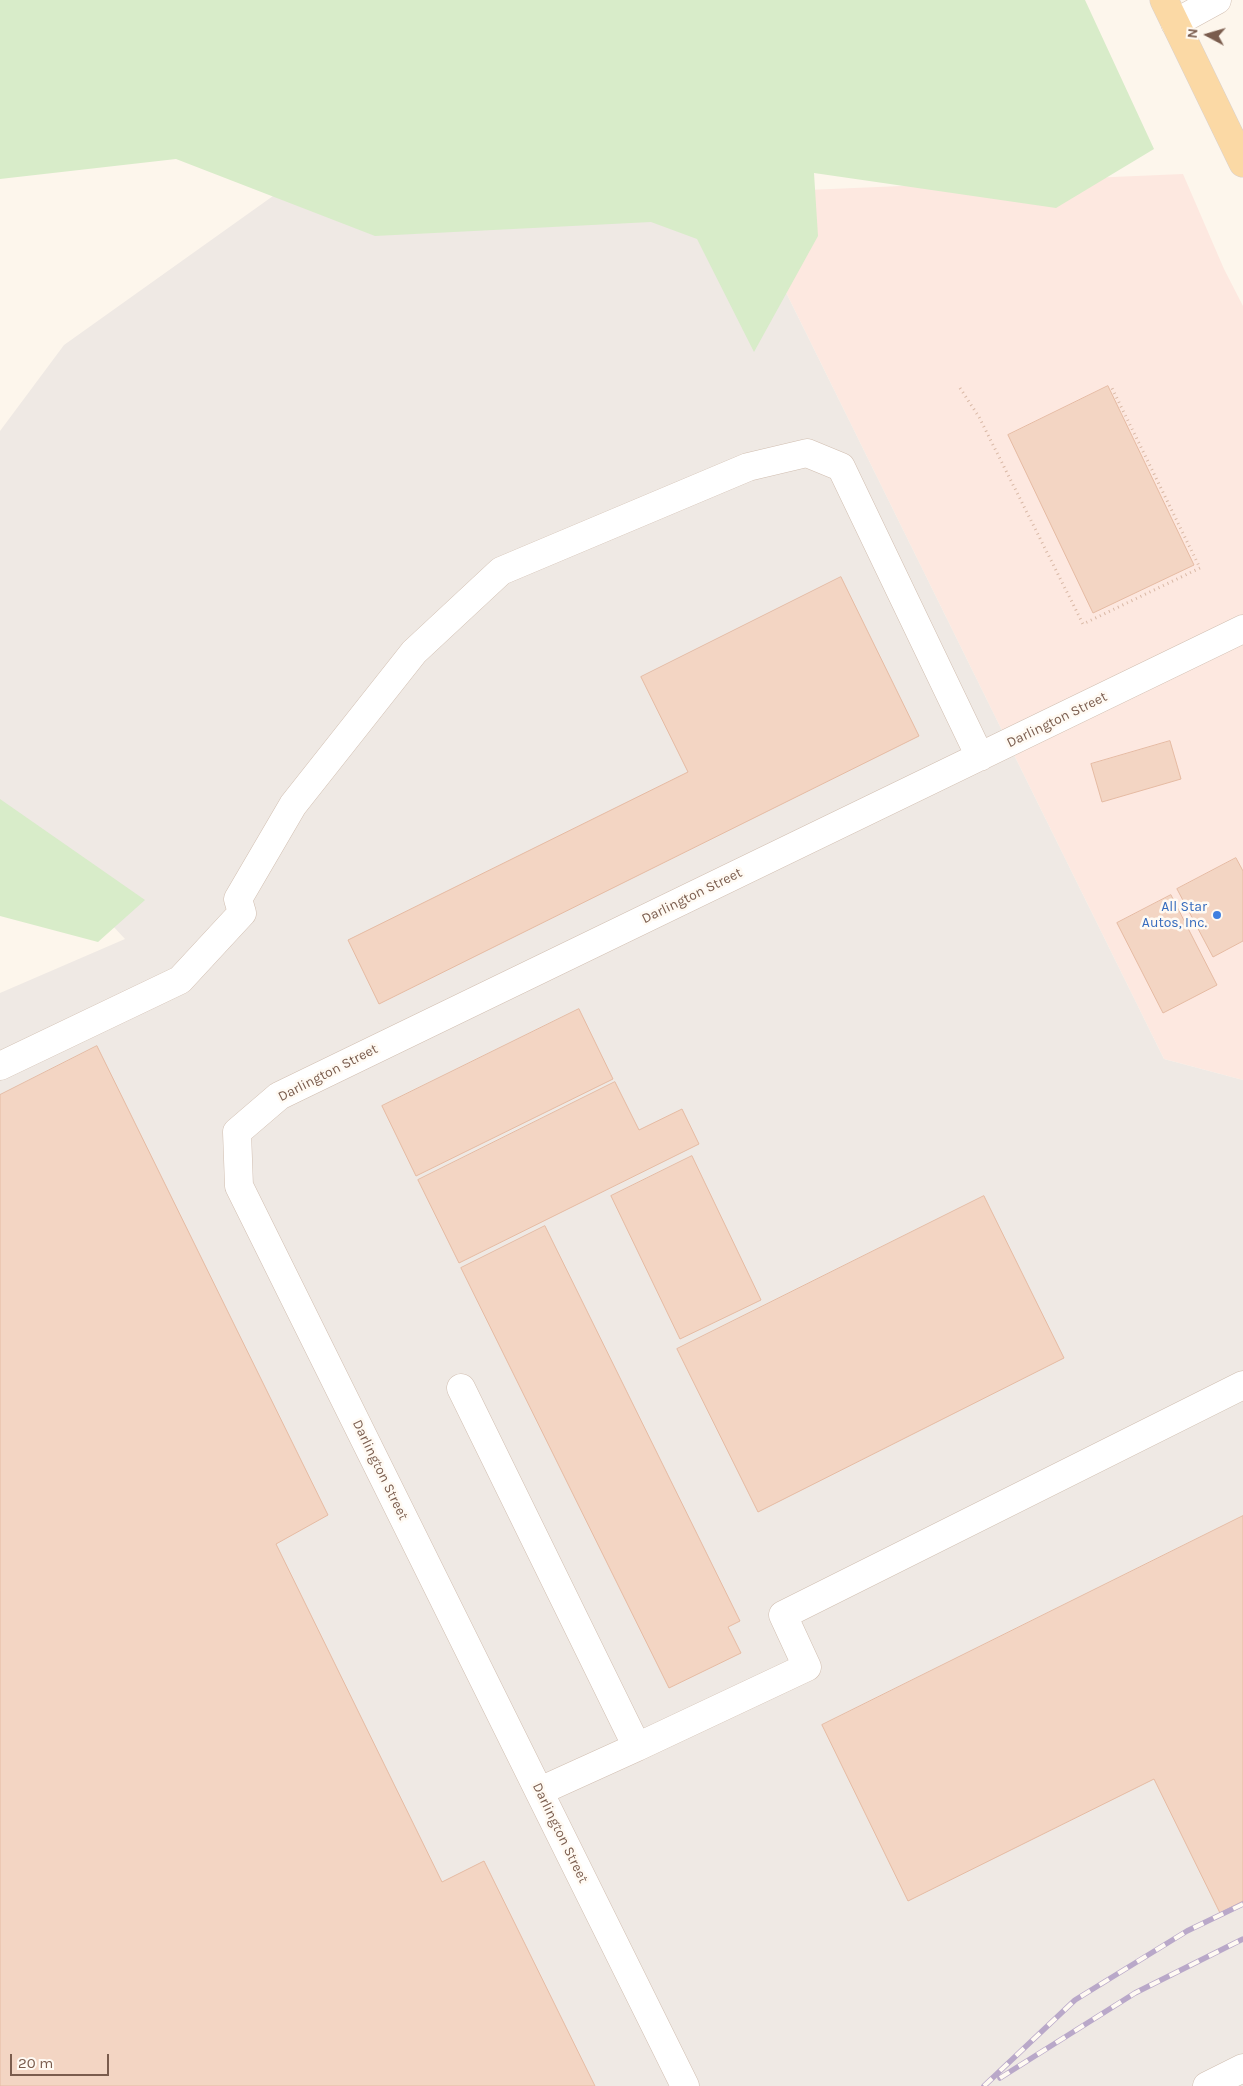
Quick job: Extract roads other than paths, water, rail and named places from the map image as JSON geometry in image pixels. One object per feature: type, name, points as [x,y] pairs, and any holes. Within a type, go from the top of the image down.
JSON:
[{"type":"main road","points":[[1169,11],[1243,163]]},
{"type":"street","points":[[1169,11],[1217,0]]},
{"type":"street","points":[[0,1066],[180,980],[242,914],[238,899],[294,805],[402,667],[414,652],[501,572],[748,467],[808,453],[841,467],[980,757]]},
{"type":"street","name":"Darlington Street","points":[[685,2086],[239,1186],[238,1132],[279,1096],[1243,629]]},
{"type":"street","points":[[540,1792],[807,1667],[783,1615],[1243,1384]]},
{"type":"street","points":[[461,1388],[637,1747]]},
{"type":"street","points":[[1208,2086],[1243,2068]]},
{"type":"railway","points":[[984,2086],[1075,2000],[1187,1931],[1243,1904]]},
{"type":"railway","points":[[1000,2078],[1135,1993],[1243,1939]]},
{"type":"place","name":"All Star Autos, Inc.","points":[[1217,915]]}]
